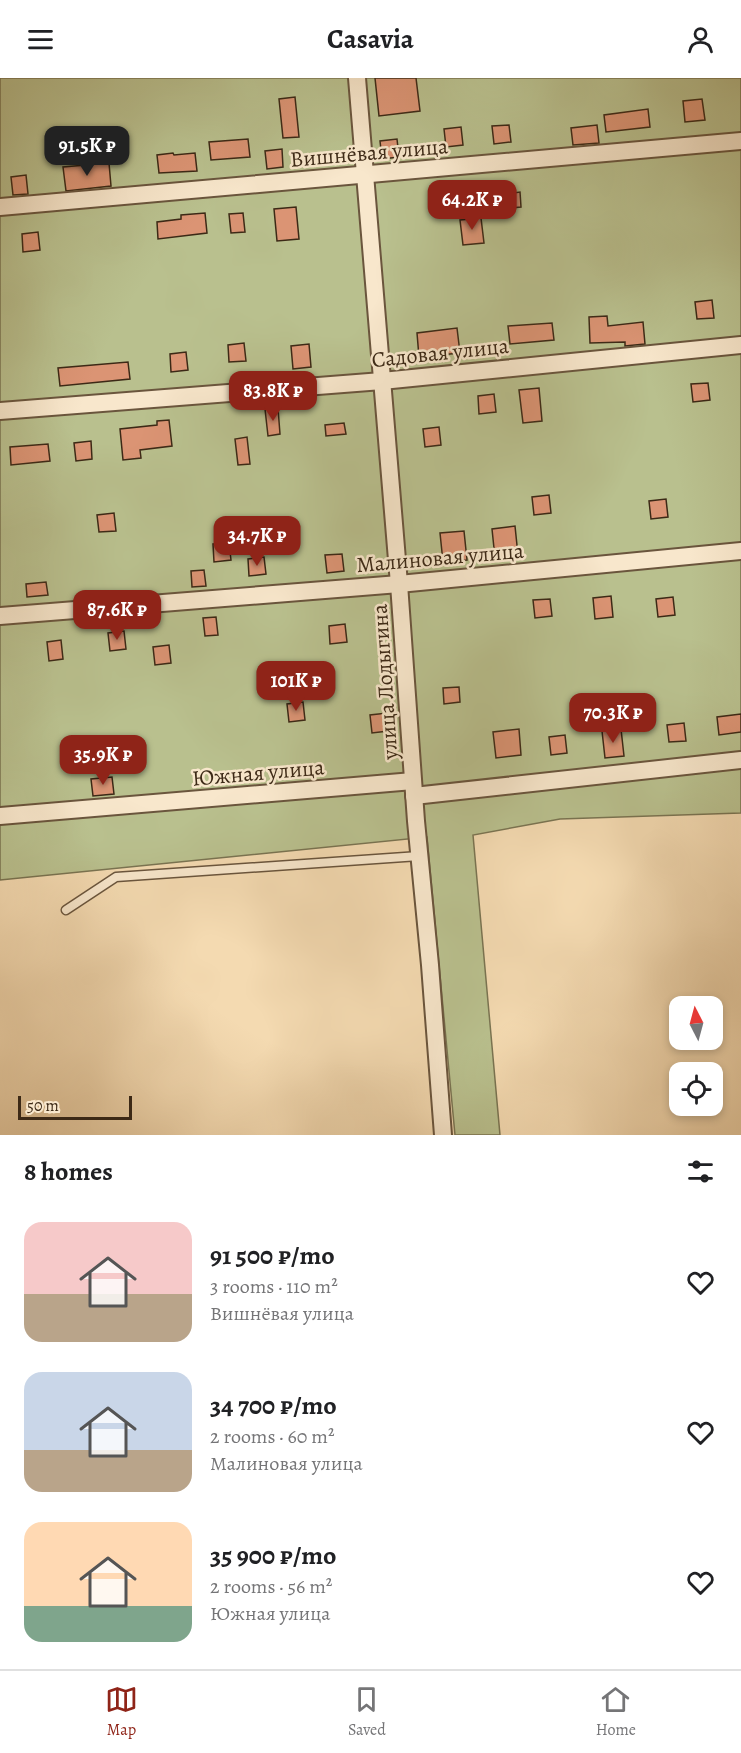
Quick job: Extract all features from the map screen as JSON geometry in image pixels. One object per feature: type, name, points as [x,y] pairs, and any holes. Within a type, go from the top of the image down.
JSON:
[{"type":"street","name":"улица Лодыгина","points":[[357,78],[419,856]]},
{"type":"street","name":"Вишнёвая улица","points":[[0,207],[741,141]]},
{"type":"street","name":"Садовая улица","points":[[0,411],[382,381],[741,345]]},
{"type":"street","name":"Малиновая улица","points":[[0,616],[399,584],[741,551]]},
{"type":"street","name":"Южная улица","points":[[0,816],[414,789],[741,760]]},
{"type":"street","points":[[419,856],[443,1135]]},
{"type":"lane","points":[[66,910],[116,877],[419,856]]},
{"type":"green space","points":[[0,78],[741,78],[741,813],[560,819],[473,835],[500,1135],[455,1135],[427,837],[0,880]]},
{"type":"building","points":[[375,78],[416,78],[420,111],[379,116]]},
{"type":"building","points":[[295,97],[299,137],[283,138],[279,99]]},
{"type":"building","points":[[702,99],[705,120],[685,122],[683,101]]},
{"type":"building","points":[[648,109],[650,127],[606,132],[604,115]]},
{"type":"building","points":[[509,125],[511,142],[494,144],[492,126]]},
{"type":"building","points":[[597,125],[599,143],[573,145],[571,128]]},
{"type":"building","points":[[461,127],[463,145],[446,147],[444,129]]},
{"type":"building","points":[[248,139],[250,157],[211,160],[209,142]]},
{"type":"building","points":[[397,139],[399,157],[382,159],[380,141]]},
{"type":"building","points":[[282,149],[283,167],[267,169],[265,151]]},
{"type":"building","points":[[173,153],[174,155],[195,153],[197,171],[159,173],[157,155]]},
{"type":"building","points":[[109,163],[111,186],[66,191],[63,167]]},
{"type":"building","points":[[26,175],[28,194],[13,195],[11,177]]},
{"type":"building","points":[[520,192],[521,207],[500,209],[499,195]]},
{"type":"building","points":[[296,207],[299,239],[277,241],[274,209]]},
{"type":"building","points":[[205,213],[207,233],[158,239],[157,222],[181,219],[181,215]]},
{"type":"building","points":[[243,213],[245,232],[231,233],[229,214]]},
{"type":"building","points":[[481,218],[484,243],[463,245],[460,220]]},
{"type":"building","points":[[38,232],[40,250],[23,252],[22,234]]},
{"type":"building","points":[[712,300],[714,318],[697,319],[695,302]]},
{"type":"building","points":[[607,316],[608,326],[643,322],[645,344],[625,346],[625,342],[590,343],[589,317]]},
{"type":"building","points":[[552,323],[554,340],[510,344],[508,326]]},
{"type":"building","points":[[457,328],[460,353],[419,357],[417,333]]},
{"type":"building","points":[[244,343],[246,361],[229,362],[228,345]]},
{"type":"building","points":[[309,344],[311,367],[293,369],[291,346]]},
{"type":"building","points":[[186,352],[188,370],[171,372],[170,354]]},
{"type":"building","points":[[128,362],[130,379],[60,386],[58,368]]},
{"type":"building","points":[[708,383],[710,400],[693,402],[691,384]]},
{"type":"building","points":[[539,388],[542,421],[523,423],[519,390]]},
{"type":"building","points":[[494,394],[496,412],[479,414],[478,396]]},
{"type":"building","points":[[278,408],[280,434],[268,436],[265,409]]},
{"type":"building","points":[[169,420],[172,446],[140,450],[141,458],[123,460],[120,429],[157,425],[157,421]]},
{"type":"building","points":[[344,423],[346,434],[326,436],[325,425]]},
{"type":"building","points":[[439,427],[441,445],[425,447],[423,429]]},
{"type":"building","points":[[247,437],[250,464],[238,465],[235,439]]},
{"type":"building","points":[[91,441],[92,459],[76,461],[74,443]]},
{"type":"building","points":[[48,444],[50,461],[11,465],[10,447]]},
{"type":"building","points":[[549,495],[551,513],[534,515],[532,497]]},
{"type":"building","points":[[666,499],[668,517],[651,519],[649,501]]},
{"type":"building","points":[[114,513],[116,531],[99,532],[97,515]]},
{"type":"building","points":[[515,526],[518,555],[495,558],[492,529]]},
{"type":"building","points":[[464,531],[467,560],[443,562],[440,533]]},
{"type":"building","points":[[229,543],[231,560],[214,562],[213,544]]},
{"type":"building","points":[[342,554],[344,571],[327,573],[325,555]]},
{"type":"building","points":[[264,557],[266,574],[249,576],[248,559]]},
{"type":"building","points":[[204,570],[206,586],[192,587],[191,571]]},
{"type":"building","points":[[46,582],[48,595],[27,597],[26,584]]},
{"type":"building","points":[[611,596],[613,617],[595,619],[593,598]]},
{"type":"building","points":[[673,597],[675,615],[658,617],[656,599]]},
{"type":"building","points":[[550,599],[552,616],[535,618],[533,600]]},
{"type":"building","points":[[216,617],[218,635],[205,636],[203,618]]},
{"type":"building","points":[[345,624],[347,642],[330,644],[329,626]]},
{"type":"building","points":[[124,631],[126,649],[110,651],[108,633]]},
{"type":"building","points":[[61,640],[63,659],[49,661],[47,642]]},
{"type":"building","points":[[169,645],[171,663],[155,665],[153,647]]},
{"type":"building","points":[[459,687],[460,702],[444,704],[443,688]]},
{"type":"building","points":[[303,702],[305,720],[289,722],[287,704]]},
{"type":"building","points":[[387,713],[388,731],[372,733],[370,715]]},
{"type":"building","points":[[741,714],[741,732],[719,735],[717,717]]},
{"type":"building","points":[[684,723],[686,741],[669,742],[667,725]]},
{"type":"building","points":[[519,729],[521,755],[496,758],[493,732]]},
{"type":"building","points":[[621,729],[624,756],[605,758],[602,731]]},
{"type":"building","points":[[565,735],[567,753],[551,755],[549,737]]},
{"type":"building","points":[[112,777],[114,794],[93,796],[91,779]]}]
